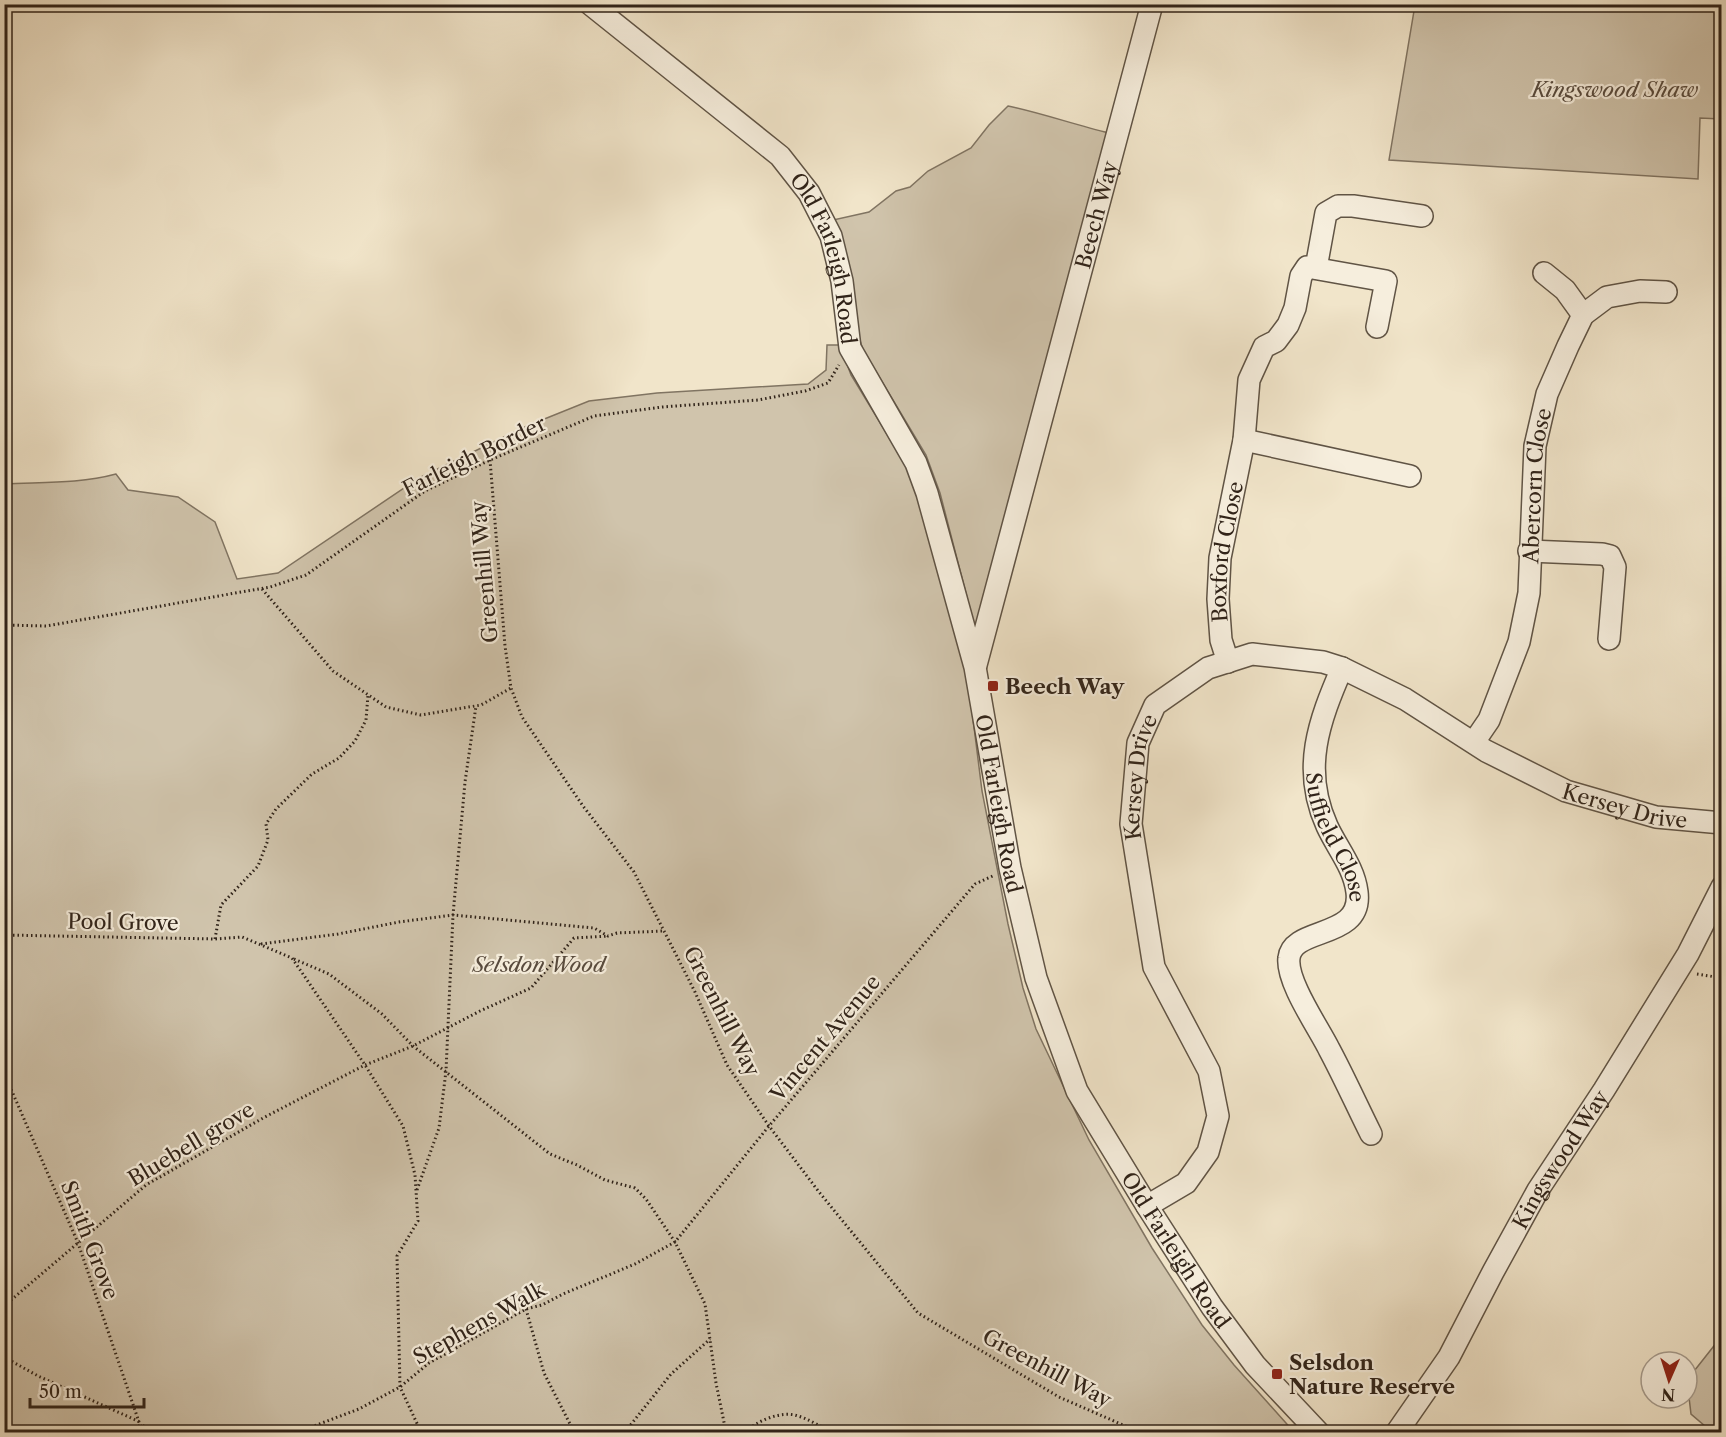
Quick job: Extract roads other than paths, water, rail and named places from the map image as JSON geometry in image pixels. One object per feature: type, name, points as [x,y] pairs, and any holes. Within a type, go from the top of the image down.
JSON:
[{"type":"street","name":"Old Farleigh Road","points":[[590,4],[780,156],[809,192],[831,236],[842,281],[850,348],[916,463],[927,493],[975,667],[1010,868],[1036,978],[1077,1091],[1212,1307],[1255,1365],[1314,1431]]},
{"type":"street","name":"Beech Way","points":[[975,667],[1152,4]]},
{"type":"street","points":[[1377,327],[1386,281],[1316,268],[1326,213],[1338,206],[1353,206],[1422,216]]},
{"type":"street","name":"Boxford Close","points":[[1228,662],[1221,640],[1220,558],[1244,440],[1249,380],[1264,347],[1276,341],[1288,325],[1295,308],[1301,276],[1307,267],[1316,268]]},
{"type":"street","points":[[1544,273],[1565,290],[1583,315]]},
{"type":"street","name":"Abercorn Close","points":[[1474,742],[1489,720],[1519,642],[1528,593],[1535,446],[1547,394],[1583,315],[1607,297],[1640,291],[1666,292]]},
{"type":"street","points":[[1244,440],[1410,476]]},
{"type":"street","points":[[1529,551],[1610,556],[1615,567],[1609,639]]},
{"type":"street","name":"Kersey Drive","points":[[1147,1206],[1186,1184],[1208,1152],[1218,1116],[1209,1071],[1154,967],[1131,824],[1138,743],[1155,705],[1208,668],[1252,654],[1323,662],[1342,668],[1405,699],[1486,751],[1566,791],[1656,818],[1722,823]]},
{"type":"street","name":"Suffield Close","points":[[1342,668],[1320,721],[1313,769],[1327,825],[1346,858],[1356,882],[1357,902],[1355,910],[1341,926],[1313,936],[1293,947],[1288,964],[1298,992],[1371,1134]]},
{"type":"street","name":"Kingswood Way","points":[[1397,1432],[1449,1357],[1538,1190],[1604,1090],[1677,971],[1722,887]]},
{"type":"place","name":"Beech Way","points":[[993,686]]},
{"type":"place","name":"Selsdon Nature Reserve","points":[[1277,1374]]},
{"type":"park label","name":"Kingswood Shaw","points":[[1615,89]]},
{"type":"park label","name":"Selsdon Wood","points":[[539,964]]}]
